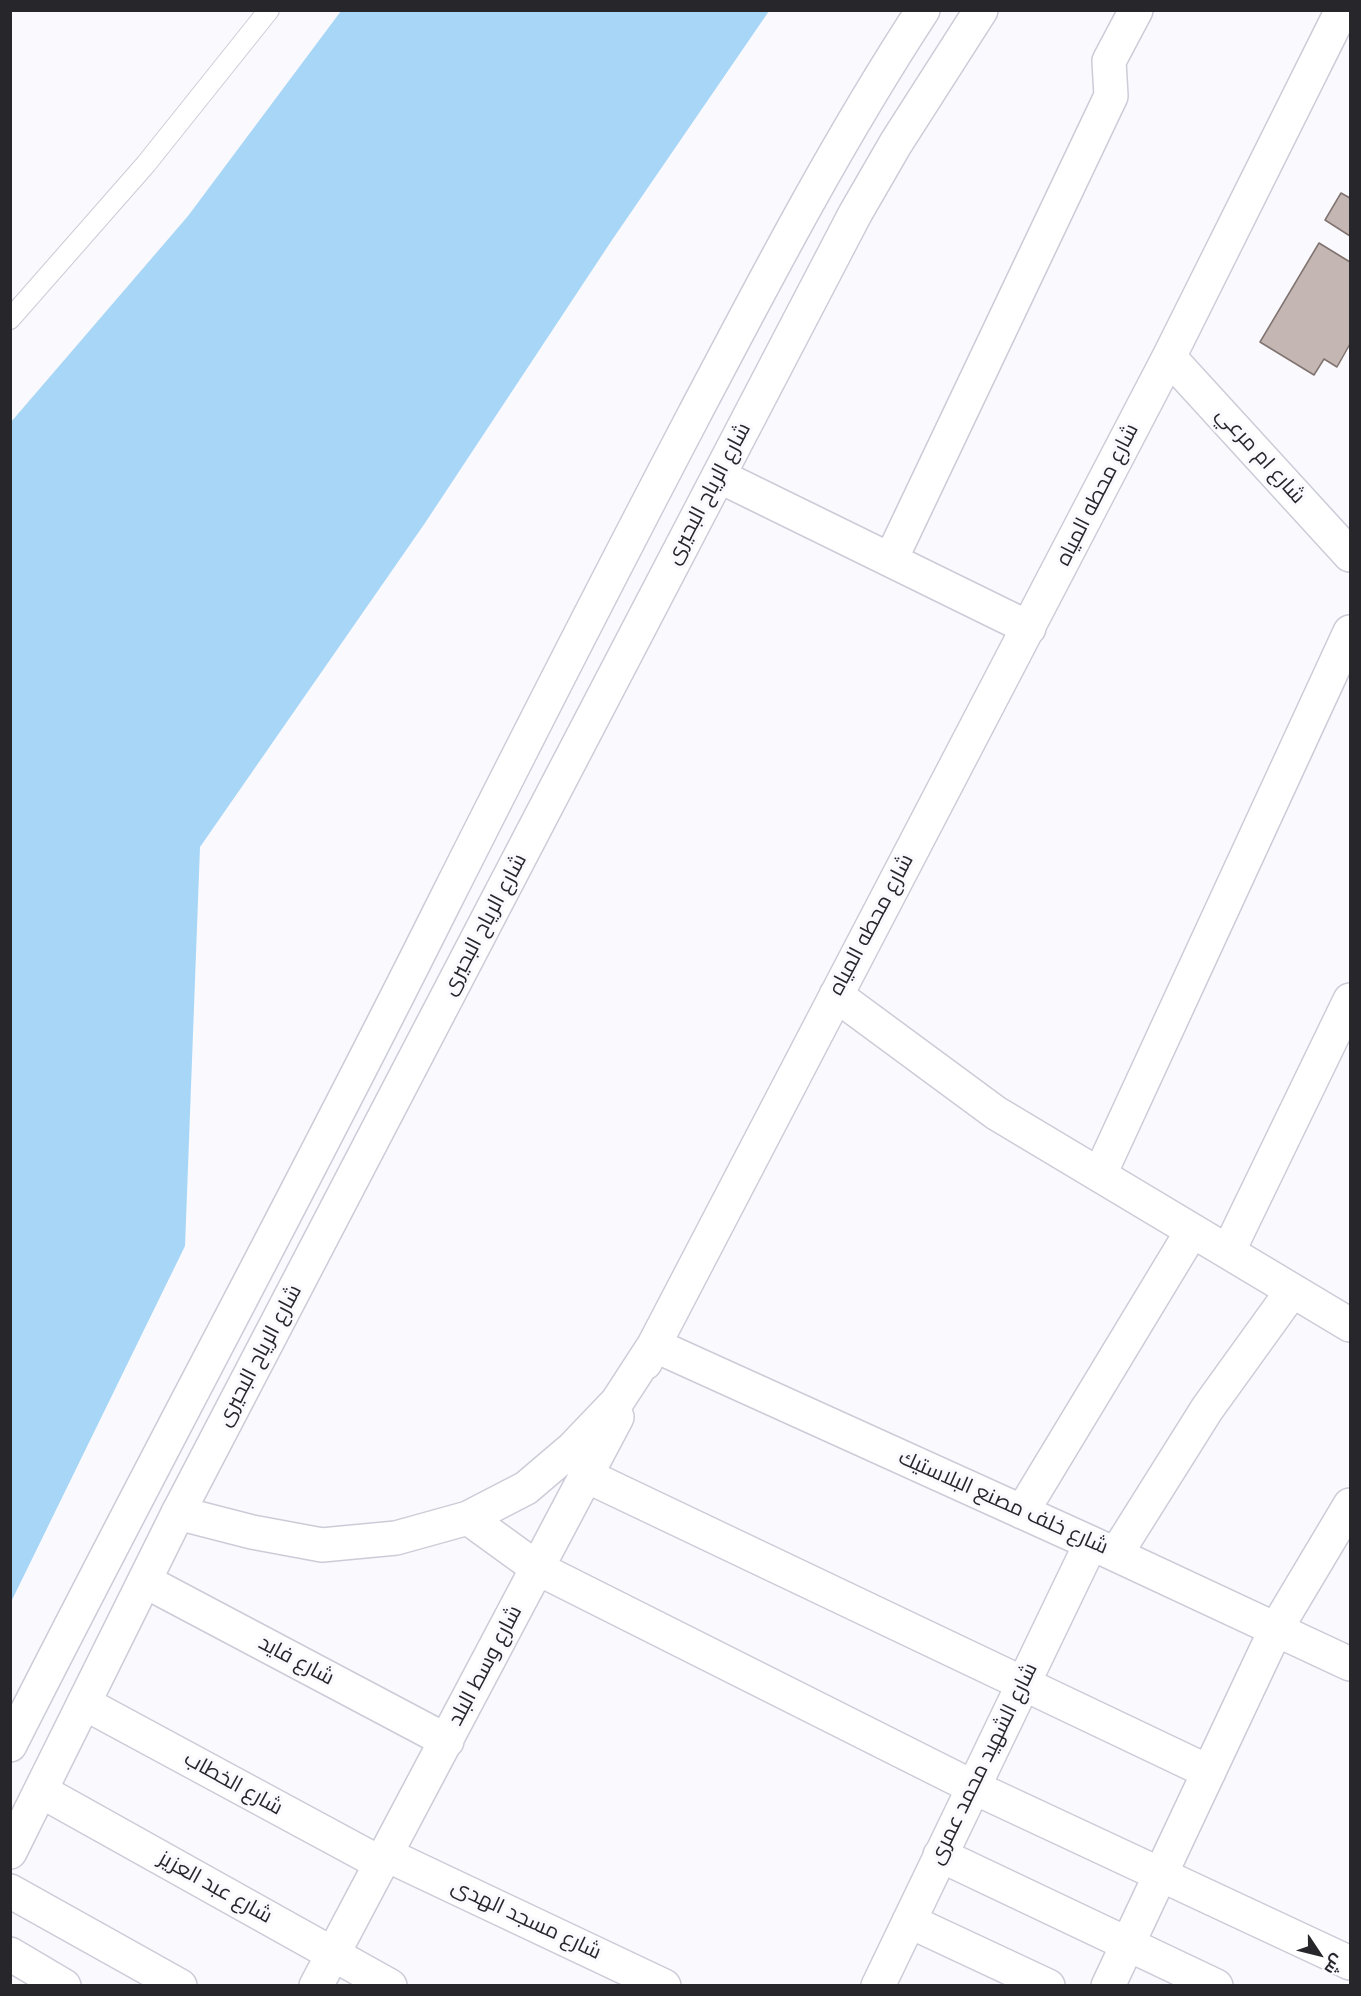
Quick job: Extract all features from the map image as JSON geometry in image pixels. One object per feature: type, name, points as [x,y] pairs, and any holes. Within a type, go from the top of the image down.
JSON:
[{"type":"street","points":[[10,1745],[140,1489],[430,932],[569,654],[748,313],[846,131],[923,10]]},
{"type":"street","name":"شارع الرياح البحيرى","points":[[10,1852],[178,1513],[719,476],[890,153],[981,10]]},
{"type":"street","points":[[891,560],[1111,96],[1109,61],[1136,10]]},
{"type":"street","name":"شارع محطه المياه","points":[[178,1513],[252,1532],[322,1545],[396,1538],[468,1518],[526,1488],[573,1448],[617,1402],[654,1345],[1029,628],[1169,357],[1342,10]]},
{"type":"street","name":"شارع ام مرعي","points":[[1169,357],[1350,555]]},
{"type":"street","points":[[719,476],[1029,628]]},
{"type":"street","points":[[1100,1174],[1350,632]]},
{"type":"street","points":[[836,995],[996,1113],[1350,1324]]},
{"type":"street","points":[[1228,1252],[1350,1000]]},
{"type":"street","points":[[1022,1512],[1192,1231]]},
{"type":"street","name":"شارع الشهيد محمد عمرى","points":[[878,1986],[1023,1684],[1104,1549],[1292,1291]]},
{"type":"street","name":"شارع وسط البلد","points":[[316,1986],[587,1476],[654,1345]]},
{"type":"street","name":"شارع خلف مصنع البلاستيك","points":[[654,1345],[1104,1549],[1350,1664]]},
{"type":"street","points":[[587,1476],[1209,1772]]},
{"type":"street","points":[[1108,1986],[1276,1629],[1350,1505]]},
{"type":"street","points":[[468,1518],[537,1568],[973,1787],[1350,1963]]},
{"type":"street","name":"شارع فايد","points":[[145,1581],[447,1741]]},
{"type":"street","name":"شارع الخطاب","points":[[84,1703],[384,1859]]},
{"type":"street","name":"شارع عبد العزيز","points":[[41,1791],[390,1986]]},
{"type":"street","points":[[940,1855],[1216,1986]]},
{"type":"street","name":"شارع مسجد الهدى","points":[[384,1859],[661,1985]]},
{"type":"street","points":[[10,1891],[180,1986]]},
{"type":"street","points":[[909,1921],[1048,1986]]},
{"type":"street","points":[[10,1954],[64,1986]]},
{"type":"lane","points":[[10,319],[146,164],[268,10]]},
{"type":"water","points":[[341,11],[769,11],[612,240],[425,523],[200,847],[185,1246],[11,1602],[11,422],[188,216]]},
{"type":"building","points":[[1341,193],[1350,198],[1350,236],[1325,220]]},
{"type":"building","points":[[1319,243],[1350,262],[1350,344],[1337,367],[1324,359],[1314,375],[1260,342]]}]
